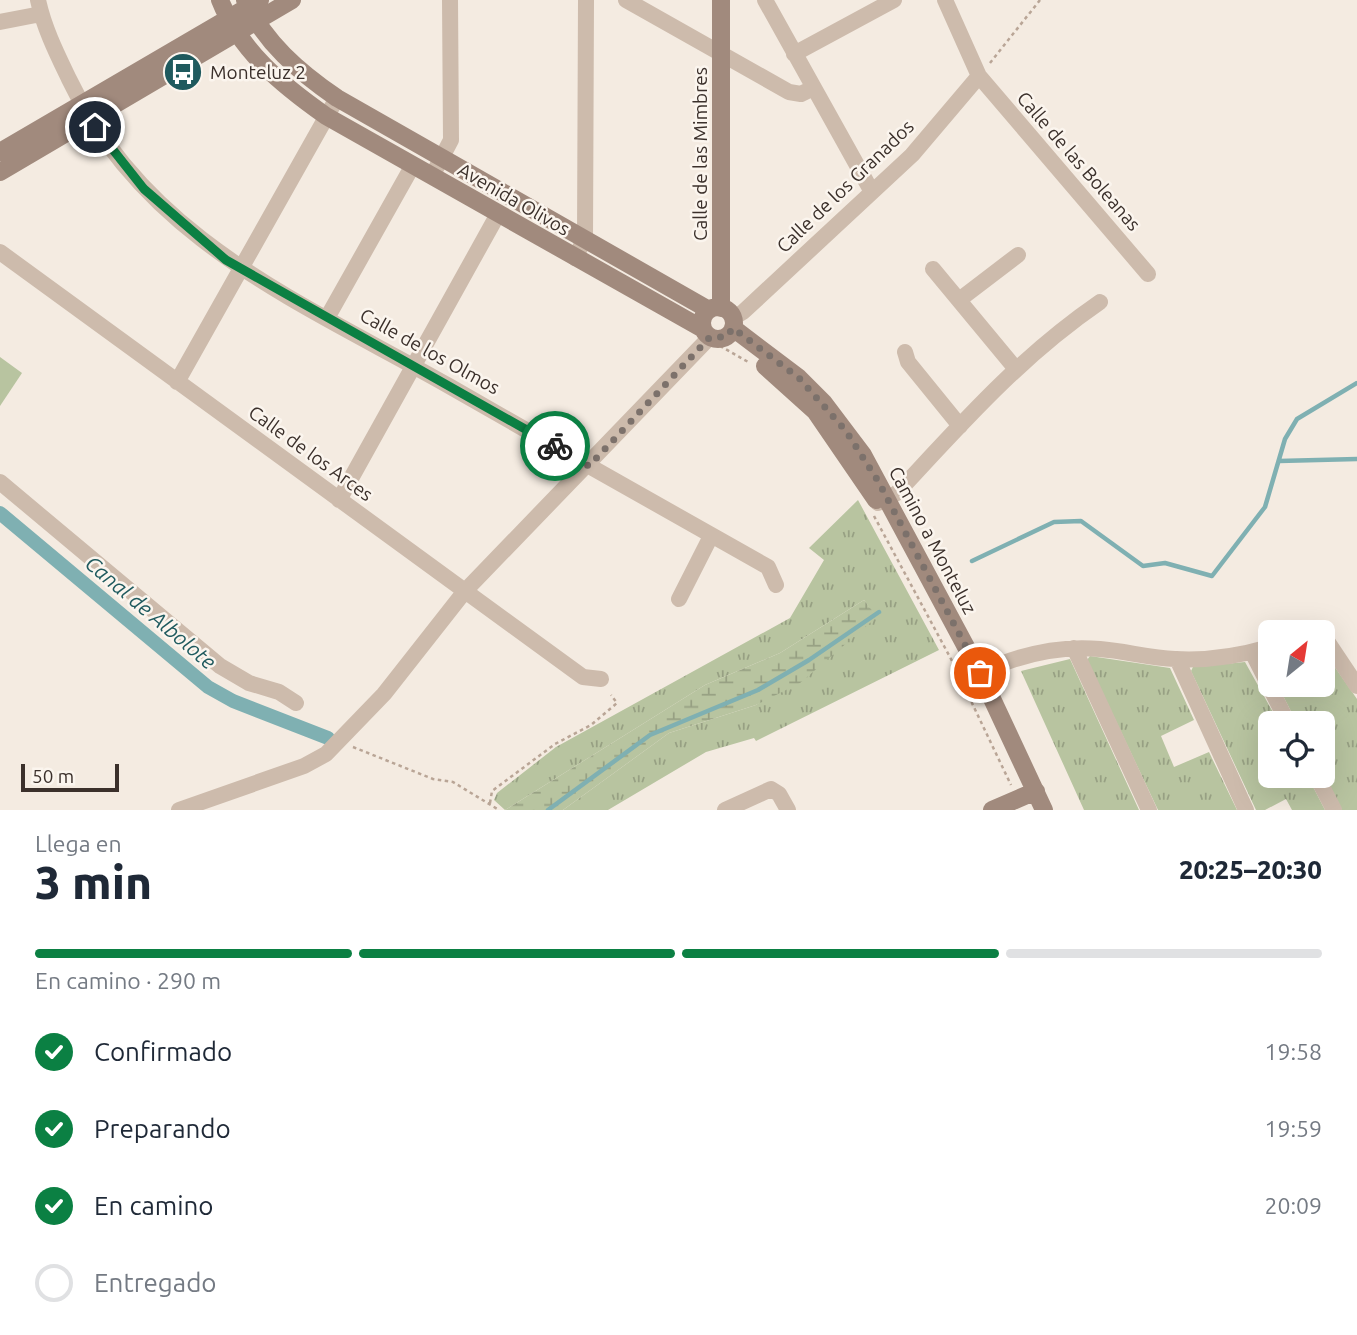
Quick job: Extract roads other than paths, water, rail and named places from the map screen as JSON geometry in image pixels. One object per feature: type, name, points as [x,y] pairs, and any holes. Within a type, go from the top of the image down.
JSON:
[{"type":"street","name":"Avenida Olivos","points":[[220,0],[232,26],[269,72],[326,116],[575,258],[719,324]]},
{"type":"street","points":[[0,172],[85,112],[232,26],[252,7],[292,0]]},
{"type":"street","points":[[443,159],[452,140],[450,0]]},
{"type":"street","points":[[585,238],[586,0]]},
{"type":"street","points":[[626,0],[789,92],[801,94],[813,88]]},
{"type":"street","name":"Calle de las Mimbres","points":[[719,324],[721,0]]},
{"type":"street","points":[[765,0],[872,192]]},
{"type":"street","points":[[794,54],[894,0]]},
{"type":"street","name":"Calle de las Boleanas","points":[[945,0],[979,76],[1148,274]]},
{"type":"street","points":[[0,22],[40,7]]},
{"type":"street","name":"Calle de los Olmos","points":[[40,7],[85,112],[104,142],[144,189],[181,224],[240,269],[768,568],[776,584]]},
{"type":"street","name":"Avenida Olivos","points":[[252,7],[297,70],[337,98],[585,238],[719,324]]},
{"type":"street","name":"Calle de los Granados","points":[[179,810],[304,766],[326,754],[341,741],[384,694],[466,591],[589,466],[719,324],[743,312],[912,155],[979,76]]},
{"type":"street","points":[[177,382],[337,98]]},
{"type":"street","points":[[0,152],[85,112]]},
{"type":"street","name":"Avenida Olivos","points":[[432,176],[443,159]]},
{"type":"street","points":[[327,318],[413,165]]},
{"type":"street","points":[[339,500],[498,214]]},
{"type":"street","name":"Avenida Olivos","points":[[575,258],[585,238]]},
{"type":"street","name":"Calle de los Arces","points":[[0,252],[583,677],[601,679]]},
{"type":"street","points":[[959,300],[1018,255]]},
{"type":"street","points":[[933,269],[1015,368]]},
{"type":"street","points":[[879,505],[1015,368],[1052,335],[1100,302]]},
{"type":"street","name":"Camino a Monteluz","points":[[719,324],[815,411],[879,505],[980,673],[1027,796]]},
{"type":"street","points":[[905,352],[908,362],[960,426]]},
{"type":"street","points":[[0,482],[220,666],[249,683],[279,692],[296,704]]},
{"type":"street","name":"Camino a Monteluz","points":[[879,505],[1027,796],[1044,810]]},
{"type":"street","points":[[678,599],[711,536]]},
{"type":"street","points":[[980,673],[1008,659],[1074,648],[1177,659],[1217,658],[1258,650]]},
{"type":"street","points":[[1074,648],[1149,810]]},
{"type":"street","points":[[1252,652],[1282,711]]},
{"type":"street","points":[[1335,653],[1357,686]]},
{"type":"street","points":[[1177,659],[1247,810]]},
{"type":"street","points":[[1322,788],[1334,810]]},
{"type":"street","points":[[724,810],[771,789],[779,794],[788,810]]},
{"type":"street","points":[[992,810],[1027,796]]},
{"type":"waterway","points":[[972,561],[1054,522],[1081,521],[1143,566],[1165,563],[1212,576],[1265,507],[1285,439],[1297,419],[1357,383]]},
{"type":"waterway","points":[[1279,461],[1357,459]]},
{"type":"waterway","name":"Canal de Albolote","points":[[0,513],[208,687],[233,701],[328,738]]},
{"type":"waterway","points":[[548,810],[650,735],[758,690],[809,660],[879,612]]},
{"type":"place","name":"Monteluz 2","points":[[183,72]]}]
